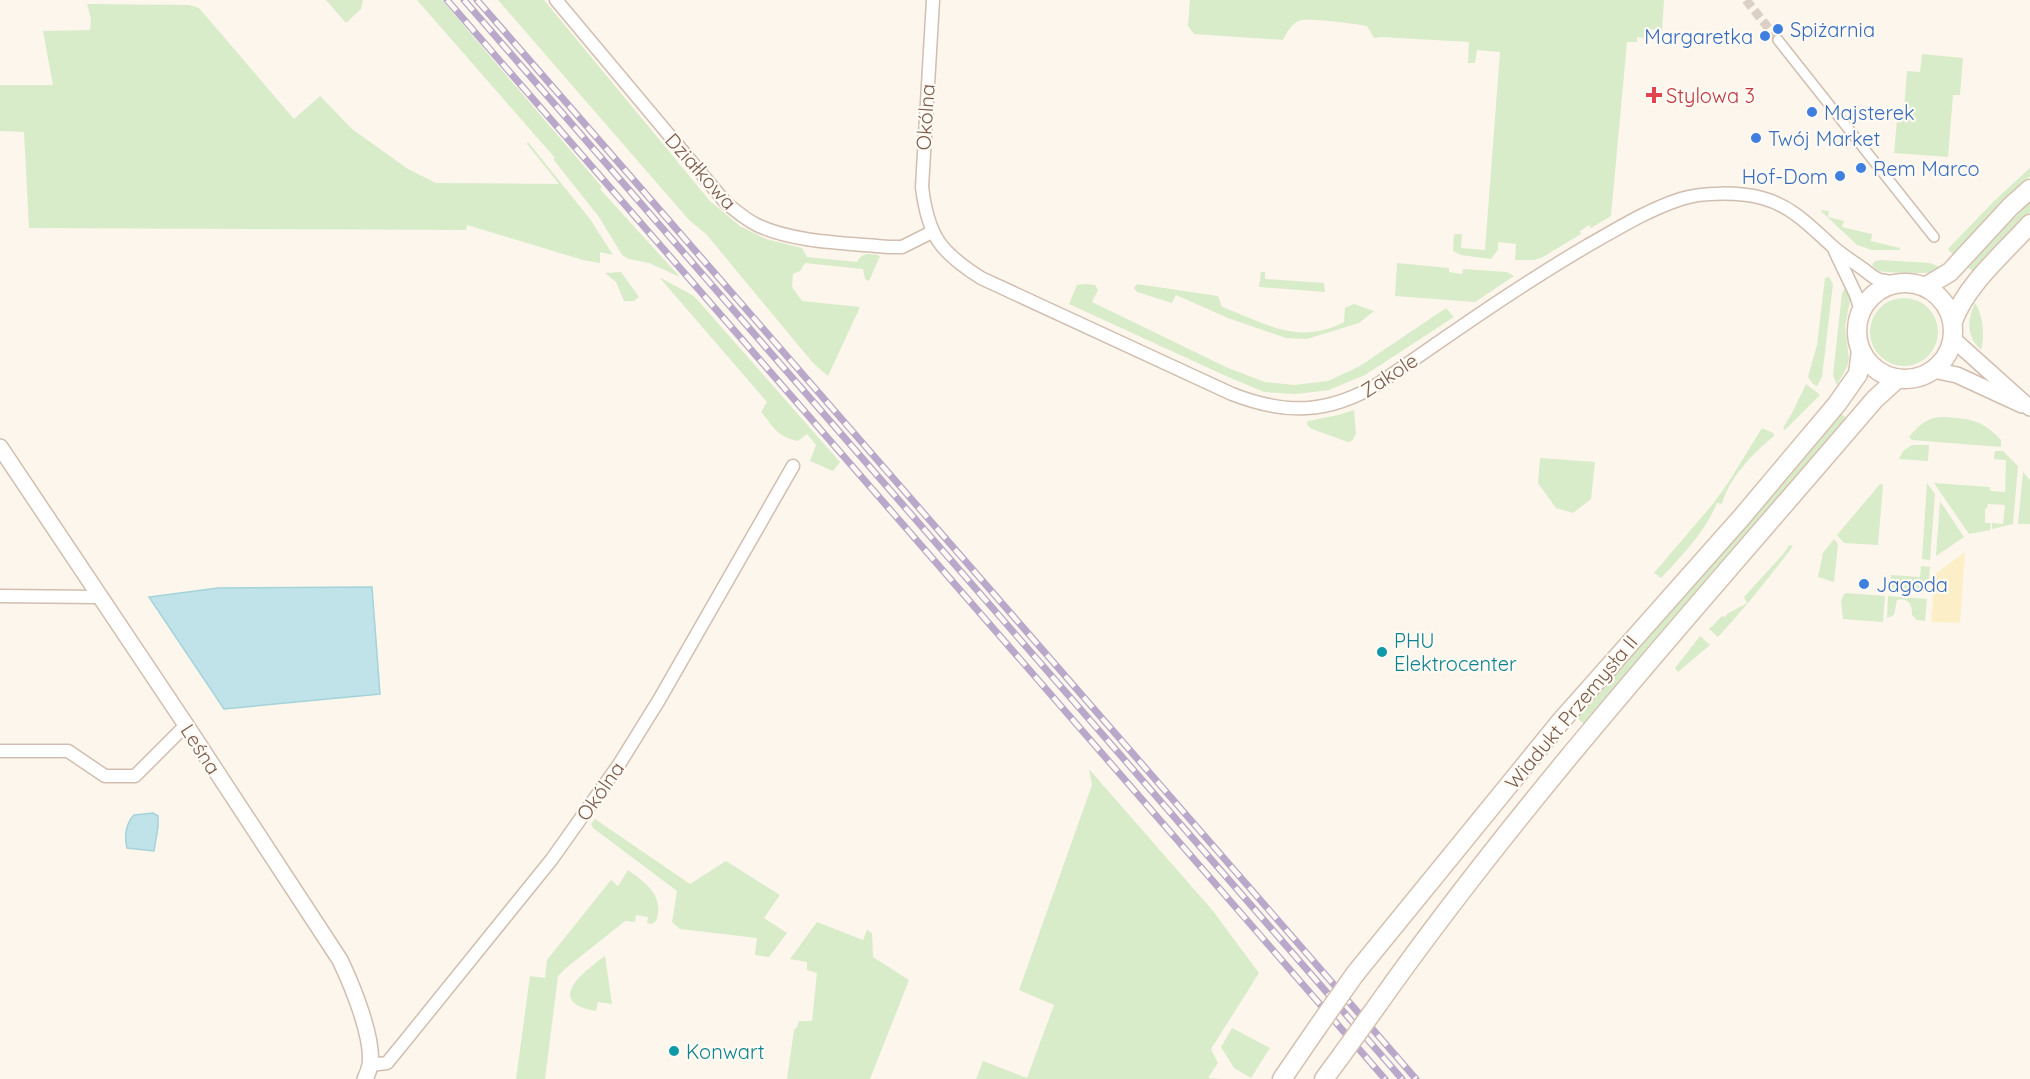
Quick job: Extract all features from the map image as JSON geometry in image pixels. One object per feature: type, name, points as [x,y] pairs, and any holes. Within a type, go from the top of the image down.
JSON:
[{"type":"main road","points":[[1925,287],[1950,272],[2010,207],[2030,189]]},
{"type":"main road","points":[[1953,330],[1943,301],[1925,287],[1897,283],[1886,286],[1867,301],[1861,311],[1857,331],[1861,351],[1875,369],[1886,375],[1897,379],[1910,379],[1934,370],[1949,352],[1958,308],[1976,283],[2030,224]]},
{"type":"main road","name":"Wiadukt Przemysła II","points":[[1282,1079],[1355,974],[1411,903],[1561,721],[1719,543],[1837,404],[1858,374],[1861,351]]},
{"type":"main road","name":"Wiadukt Przemysła II","points":[[1324,1079],[1435,924],[1583,740],[1875,399],[1897,379]]},
{"type":"street","name":"Działkowa","points":[[556,0],[726,203],[743,217],[771,230],[796,237],[890,247],[902,247],[932,232]]},
{"type":"street","name":"Okólna","points":[[932,232],[924,207],[922,176],[933,0]]},
{"type":"street","points":[[1778,40],[1934,237]]},
{"type":"street","name":"Zakole","points":[[932,232],[944,251],[981,278],[1232,394],[1261,404],[1296,409],[1330,406],[1361,394],[1570,256],[1639,216],[1681,199],[1726,194],[1763,198],[1791,209],[1818,231],[1833,247],[1879,280],[1897,283]]},
{"type":"street","name":"Zakole","points":[[1833,247],[1856,295],[1861,311]]},
{"type":"street","points":[[1953,330],[2030,408]]},
{"type":"street","points":[[1934,370],[1957,375],[2030,408]]},
{"type":"street","name":"Leśna","points":[[0,447],[186,724],[340,960],[353,988],[368,1040],[368,1072]]},
{"type":"street","name":"Okólna","points":[[368,1072],[387,1063],[405,1041],[552,859],[614,771],[659,700],[793,466]]},
{"type":"street","points":[[0,596],[99,597]]},
{"type":"street","points":[[0,752],[68,751],[105,776],[135,776],[186,724]]},
{"type":"green space","points":[[326,0],[363,0],[361,9],[346,23]]},
{"type":"green space","points":[[417,0],[442,0],[602,187],[600,189],[680,277],[649,263],[629,259],[622,255],[599,217],[553,159],[555,158]]},
{"type":"green space","points":[[498,0],[544,0],[710,201],[740,226],[766,239],[802,248],[807,257],[857,262],[861,256],[867,254],[880,256],[869,281],[865,279],[863,269],[805,263],[800,271],[793,274],[792,287],[802,301],[860,307],[828,376],[813,363],[706,234],[689,220]]},
{"type":"green space","points":[[1190,0],[1664,0],[1662,30],[1645,29],[1644,38],[1637,37],[1637,42],[1627,42],[1611,216],[1591,228],[1589,225],[1580,231],[1581,234],[1543,257],[1534,260],[1515,260],[1516,244],[1498,242],[1498,250],[1491,259],[1461,255],[1453,251],[1454,234],[1462,234],[1461,248],[1485,250],[1500,52],[1477,50],[1475,63],[1468,63],[1469,42],[1374,38],[1367,26],[1321,20],[1298,21],[1289,29],[1283,40],[1194,34],[1188,26]]},
{"type":"green space","points":[[87,4],[189,5],[199,8],[294,119],[320,96],[352,129],[408,169],[436,183],[559,184],[527,144],[528,142],[590,219],[613,255],[600,252],[600,263],[583,260],[467,225],[466,230],[29,228],[24,132],[0,131],[0,85],[53,85],[43,31],[90,30],[91,19]]},
{"type":"green space","points":[[1922,54],[1963,58],[1960,95],[1953,95],[1948,157],[1894,153],[1898,109],[1904,109],[1907,71],[1920,72]]},
{"type":"green space","points":[[2030,168],[2030,176],[1999,206],[1954,256],[1948,249],[1994,201]]},
{"type":"green space","points":[[2030,201],[2030,212],[1974,273],[1968,267]]},
{"type":"green space","points":[[1820,210],[1829,211],[1828,217],[1844,221],[1842,227],[1872,234],[1871,241],[1900,248],[1900,250],[1872,250],[1857,245]]},
{"type":"green space","points":[[1875,261],[1930,263],[1940,267],[1928,273],[1882,272],[1872,265]]},
{"type":"green space","points":[[1397,263],[1449,268],[1449,272],[1462,274],[1463,269],[1507,272],[1514,276],[1475,302],[1395,296]]},
{"type":"green space","points":[[621,272],[639,297],[634,301],[624,301],[616,282],[605,273]]},
{"type":"green space","points":[[1261,272],[1265,272],[1265,279],[1324,283],[1325,292],[1259,287]]},
{"type":"green space","points":[[659,277],[694,296],[840,462],[833,471],[810,461],[816,445],[807,434],[798,441],[780,434],[761,412],[767,402]]},
{"type":"green space","points":[[1829,277],[1833,284],[1822,377],[1817,386],[1808,377],[1817,345],[1825,278]]},
{"type":"green space","points":[[1137,284],[1218,296],[1222,307],[1282,330],[1297,332],[1328,329],[1344,322],[1345,308],[1354,304],[1374,311],[1359,323],[1307,339],[1286,338],[1228,318],[1176,295],[1172,303],[1137,292],[1134,288]]},
{"type":"green space","points":[[1077,285],[1095,285],[1098,290],[1092,302],[1228,368],[1265,382],[1295,385],[1328,381],[1360,366],[1446,308],[1454,317],[1365,375],[1329,390],[1296,394],[1264,392],[1069,304]]},
{"type":"green space","points":[[1846,286],[1851,296],[1845,326],[1849,359],[1837,385],[1833,375],[1842,293]]},
{"type":"green space","points":[[1904,298],[1917,301],[1928,308],[1935,319],[1938,332],[1935,345],[1928,356],[1917,363],[1904,366],[1891,363],[1880,356],[1873,345],[1870,332],[1873,319],[1880,308],[1891,301]]},
{"type":"green space","points":[[1975,303],[1980,313],[1982,326],[1981,350],[1976,345],[1969,328],[1970,316]]},
{"type":"green space","points":[[1806,384],[1820,395],[1785,430],[1783,428]]},
{"type":"green space","points":[[1354,410],[1356,434],[1352,441],[1348,442],[1307,425],[1308,421]]},
{"type":"green space","points":[[1841,414],[1847,418],[1584,724],[1576,717],[1685,596]]},
{"type":"green space","points":[[1932,418],[1975,421],[1981,424],[2001,440],[2001,447],[1912,440],[1909,437],[1924,422]]},
{"type":"green space","points":[[1762,428],[1773,433],[1774,436],[1743,467],[1730,485],[1722,504],[1717,503],[1699,534],[1661,578],[1654,573],[1712,505]]},
{"type":"green space","points":[[1912,445],[1929,445],[1928,461],[1899,459],[1903,451]]},
{"type":"green space","points":[[1995,451],[2003,451],[2018,466],[2013,524],[1992,529],[1992,523],[2003,524],[2005,505],[1988,504],[1985,509],[1985,523],[1991,523],[1990,530],[1969,534],[1934,483],[1990,487],[1990,491],[2005,492],[2006,460],[1994,459]]},
{"type":"green space","points":[[1540,458],[1595,462],[1591,499],[1573,513],[1556,508],[1538,483]]},
{"type":"green space","points":[[2023,472],[2030,480],[2030,524],[2018,524]]},
{"type":"green space","points":[[1927,483],[1935,494],[1930,560],[1922,559]]},
{"type":"green space","points":[[1880,484],[1883,485],[1878,545],[1844,543],[1837,535]]},
{"type":"green space","points":[[1940,501],[1964,537],[1936,556]]},
{"type":"green space","points":[[1834,539],[1838,544],[1834,582],[1818,577],[1823,553]]},
{"type":"green space","points":[[1789,545],[1793,546],[1757,593],[1718,637],[1709,629],[1722,616],[1725,617],[1747,603],[1744,597]]},
{"type":"green space","points":[[1921,566],[1930,567],[1928,592],[1890,589],[1891,575],[1920,577]]},
{"type":"green space","points":[[1847,593],[1885,596],[1883,622],[1843,619],[1841,601]]},
{"type":"green space","points":[[1888,596],[1927,599],[1925,621],[1917,620],[1912,615],[1909,603],[1904,600],[1897,600],[1894,615],[1887,618]]},
{"type":"green space","points":[[1700,636],[1710,645],[1678,672],[1675,668]]},
{"type":"green space","points":[[1089,769],[1213,911],[1259,973],[1211,1049],[1218,1063],[1208,1078],[1224,1079],[976,1079],[983,1061],[1027,1078],[1054,1005],[1019,990],[1092,785]]},
{"type":"green space","points":[[595,819],[690,884],[726,861],[780,895],[764,918],[787,933],[769,957],[755,955],[757,938],[680,929],[672,922],[677,891],[593,828],[591,824]]},
{"type":"green space","points":[[628,870],[647,885],[656,897],[658,912],[656,921],[652,924],[647,923],[648,917],[636,915],[635,922],[625,921],[558,976],[545,1079],[516,1079],[530,976],[545,978],[547,960],[611,880],[618,886]]},
{"type":"green space","points":[[817,922],[863,940],[867,930],[872,933],[873,957],[909,980],[870,1079],[787,1079],[794,1030],[799,1021],[812,1021],[817,973],[807,970],[807,962],[790,959]]},
{"type":"green space","points":[[605,956],[612,1004],[598,1002],[596,1011],[581,1007],[572,1001],[570,994],[573,986],[587,970]]},
{"type":"green space","points":[[1232,1028],[1270,1048],[1251,1078],[1234,1068],[1221,1047]]},
{"type":"sand","points":[[1965,552],[1960,623],[1931,622],[1935,574]]},
{"type":"water","points":[[372,587],[380,694],[224,709],[149,597],[218,588]]},
{"type":"water","points":[[153,813],[158,816],[154,851],[127,848],[126,830],[131,818],[134,815]]},
{"type":"tunnel","points":[[1746,0],[1778,40]]},
{"type":"railway","points":[[447,0],[1385,1079]]},
{"type":"railway","points":[[464,0],[1402,1079]]},
{"type":"railway","points":[[477,0],[1416,1079]]},
{"type":"place","name":"Spiżarnia","points":[[1778,29]]},
{"type":"place","name":"Margaretka","points":[[1765,36]]},
{"type":"place","name":"Stylowa 3","points":[[1654,95]]},
{"type":"place","name":"Majsterek","points":[[1812,112]]},
{"type":"place","name":"Twój Market","points":[[1756,138]]},
{"type":"place","name":"Rem Marco","points":[[1861,168]]},
{"type":"place","name":"Hof-Dom","points":[[1840,176]]},
{"type":"place","name":"Jagoda","points":[[1864,584]]},
{"type":"place","name":"PHU Elektrocenter","points":[[1382,652]]},
{"type":"place","name":"Konwart","points":[[674,1051]]}]
